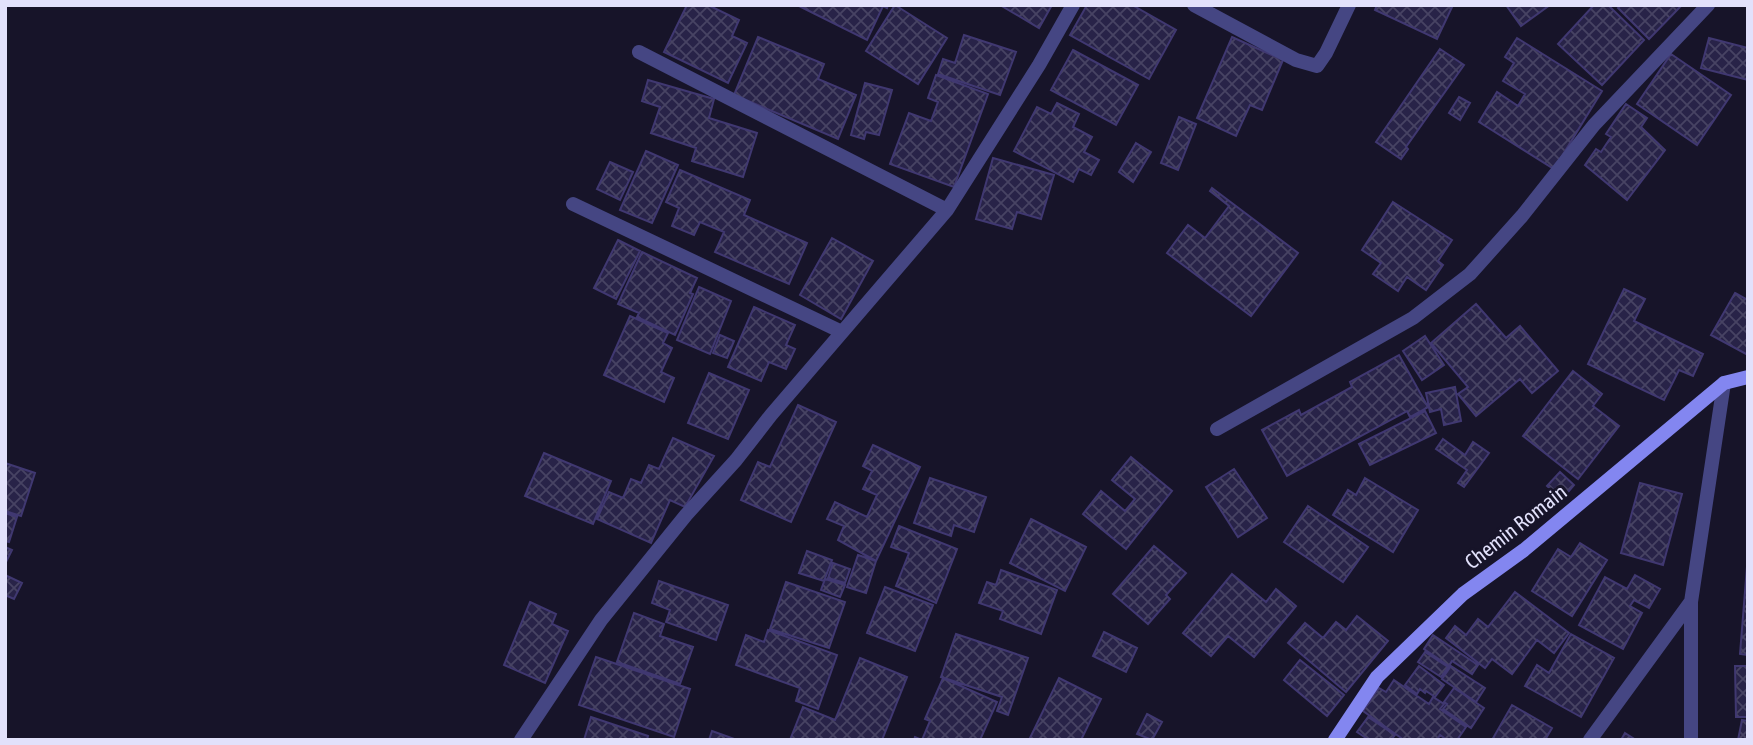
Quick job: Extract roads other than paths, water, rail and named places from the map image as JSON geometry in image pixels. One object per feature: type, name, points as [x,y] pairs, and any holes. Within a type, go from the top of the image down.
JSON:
[{"type":"street","points":[[521,740],[601,620],[947,210],[1039,65],[1073,5]]},
{"type":"street","points":[[1194,5],[1296,60],[1317,66],[1349,5]]},
{"type":"street","points":[[1217,429],[1413,318],[1470,274],[1522,216],[1594,125],[1708,5]]},
{"type":"street","points":[[639,52],[947,210]]},
{"type":"street","points":[[573,204],[842,332]]},
{"type":"street","name":"Chemin Romain","points":[[1335,740],[1377,677],[1463,594],[1524,550],[1724,383],[1748,377]]},
{"type":"street","points":[[1692,740],[1690,602],[1724,383]]},
{"type":"street","points":[[1590,740],[1690,602]]}]
